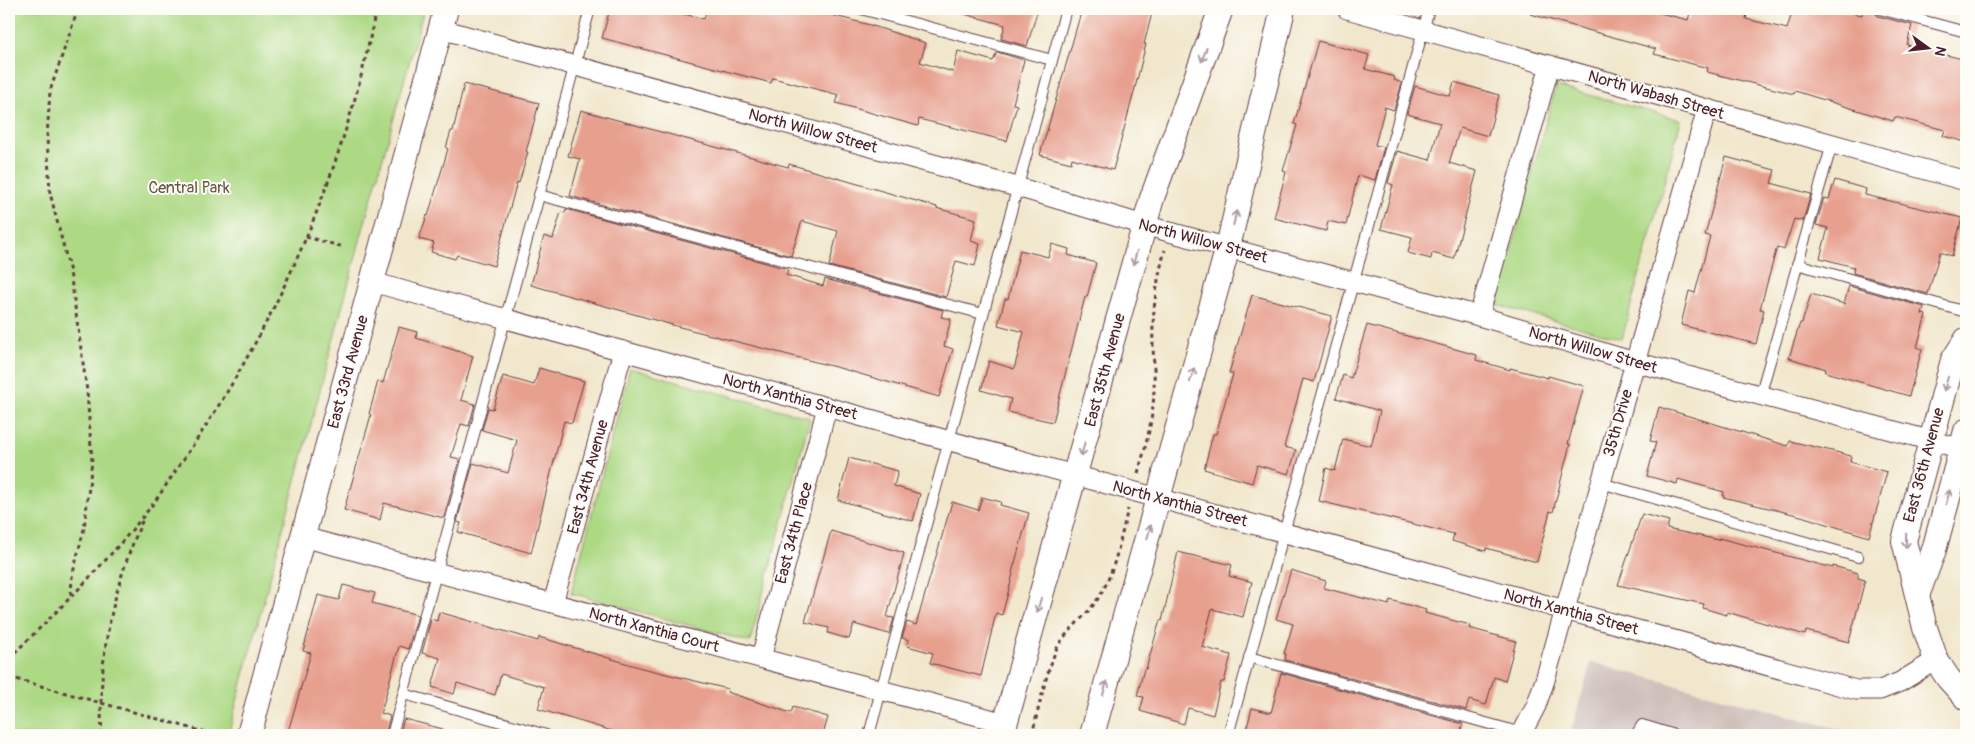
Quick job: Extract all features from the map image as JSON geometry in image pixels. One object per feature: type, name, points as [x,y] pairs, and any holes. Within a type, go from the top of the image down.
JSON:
[{"type":"street","name":"East 35th Avenue","points":[[1004,729],[1154,191],[1221,9]]},
{"type":"street","points":[[1092,735],[1228,247],[1283,9]]},
{"type":"street","name":"North Wabash Street","points":[[1347,9],[1966,181]]},
{"type":"street","name":"North Willow Street","points":[[444,19],[574,66],[1017,187],[1144,225],[1479,316],[1635,362],[1930,441],[1965,443]]},
{"type":"street","name":"East 33rd Avenue","points":[[249,735],[444,19]]},
{"type":"street","points":[[1479,316],[1550,65]]},
{"type":"street","name":"35th Drive","points":[[1522,734],[1536,706],[1545,680],[1707,109]]},
{"type":"street","name":"North Xanthia Street","points":[[372,282],[1856,690],[1880,690],[1887,688],[1936,660]]},
{"type":"street","name":"East 36th Avenue","points":[[1936,660],[1925,628],[1904,541],[1953,360],[1966,340]]},
{"type":"street","name":"East 34th Avenue","points":[[554,603],[622,351]]},
{"type":"street","name":"East 34th Place","points":[[760,658],[827,407]]},
{"type":"street","name":"East 36th Avenue","points":[[1918,593],[1934,550],[1965,443]]},
{"type":"street","name":"North Xanthia Court","points":[[303,537],[883,691],[1004,729]]},
{"type":"street","points":[[1936,660],[1948,678],[1966,698]]},
{"type":"lane","points":[[392,735],[590,9]]},
{"type":"lane","points":[[861,9],[1052,60]]},
{"type":"lane","points":[[869,735],[883,691],[1066,9]]},
{"type":"lane","points":[[1228,735],[1429,9]]},
{"type":"lane","points":[[1880,9],[1966,32]]},
{"type":"lane","points":[[1760,396],[1832,144]]},
{"type":"lane","points":[[539,195],[983,314]]},
{"type":"lane","points":[[1797,264],[1966,312]]},
{"type":"lane","points":[[1601,483],[1858,556]]},
{"type":"lane","points":[[1249,657],[1522,734]]},
{"type":"lane","points":[[404,694],[546,735]]},
{"type":"lane","points":[[1636,735],[1642,725],[1676,735]]},
{"type":"path","points":[[9,18],[15,9]]},
{"type":"path","points":[[71,596],[72,577],[84,528],[92,461],[88,391],[70,272],[50,193],[48,136],[50,91],[78,9]]},
{"type":"path","points":[[9,658],[71,596],[145,514],[201,435],[240,370],[271,314],[306,237],[340,147],[360,79],[376,9]]},
{"type":"path","points":[[306,237],[344,247]]},
{"type":"path","points":[[1138,474],[1152,415],[1154,388],[1153,326],[1156,288],[1166,247]]},
{"type":"path","points":[[1032,735],[1057,649],[1070,629],[1098,599],[1106,585],[1128,508]]},
{"type":"path","points":[[102,735],[100,703],[102,668],[113,605],[131,546],[145,514]]},
{"type":"path","points":[[9,677],[208,733]]},
{"type":"shaded area","points":[[1591,662],[1860,735],[1570,735]]},
{"type":"green space","name":"Central Park","points":[[9,9],[424,9],[228,735],[9,735]]},
{"type":"green space","points":[[1556,86],[1681,120],[1622,339],[1496,305]]},
{"type":"green space","points":[[630,368],[810,418],[750,642],[571,593]]},
{"type":"building","points":[[610,9],[663,9],[704,19],[707,9],[808,9],[870,25],[926,43],[920,62],[953,72],[958,51],[993,61],[997,52],[1024,60],[1013,104],[1017,105],[1007,141],[919,119],[918,126],[836,103],[839,95],[773,78],[771,83],[602,38]]},
{"type":"building","points":[[965,9],[1038,9],[1027,46],[1001,39],[1005,25],[964,14]]},
{"type":"building","points":[[1082,9],[1153,9],[1144,44],[1146,44],[1113,170],[1072,158],[1071,163],[1040,155]]},
{"type":"building","points":[[1531,9],[1644,9],[1688,20],[1691,9],[1748,9],[1746,19],[1787,29],[1793,9],[1833,9],[1862,15],[1863,9],[1873,9],[1878,16],[1912,25],[1907,45],[1966,60],[1966,142],[1943,136],[1945,130],[1895,117],[1893,121],[1795,91],[1794,94],[1707,72],[1708,68],[1654,54],[1656,49],[1530,14]]},
{"type":"building","points":[[1318,41],[1369,55],[1365,69],[1395,77],[1394,80],[1402,83],[1394,110],[1385,107],[1375,145],[1384,147],[1375,180],[1358,175],[1346,225],[1328,221],[1326,231],[1274,218],[1286,172],[1283,171],[1297,125],[1294,124]]},
{"type":"building","points":[[1454,82],[1499,95],[1488,136],[1460,128],[1449,163],[1477,171],[1454,259],[1432,253],[1431,259],[1408,253],[1412,237],[1381,229],[1393,185],[1388,183],[1397,151],[1430,160],[1440,123],[1407,114],[1415,86],[1450,96]]},
{"type":"building","points":[[464,84],[539,103],[526,152],[528,152],[519,183],[517,182],[494,266],[457,255],[455,259],[431,252],[434,243],[419,239],[428,216],[448,149],[446,148],[451,131],[453,131]]},
{"type":"building","points":[[581,110],[788,167],[789,164],[976,219],[971,241],[980,244],[975,266],[956,261],[946,297],[829,266],[838,231],[802,221],[791,256],[570,196],[580,159],[568,156]]},
{"type":"building","points":[[1726,157],[1775,170],[1771,183],[1811,194],[1803,221],[1794,219],[1784,250],[1777,247],[1760,309],[1764,310],[1756,344],[1681,325],[1689,291],[1695,293],[1710,236],[1705,235]]},
{"type":"building","points":[[1835,180],[1866,189],[1865,195],[1962,218],[1952,256],[1940,252],[1928,294],[1853,273],[1854,267],[1820,258],[1828,228],[1816,225],[1824,198],[1829,199]]},
{"type":"building","points":[[566,209],[788,269],[786,275],[823,286],[825,279],[943,310],[941,317],[951,319],[944,346],[953,349],[939,397],[843,369],[676,326],[531,285],[544,236],[553,239],[561,212],[565,213]]},
{"type":"building","points":[[1052,244],[1069,249],[1068,255],[1096,263],[1087,297],[1085,297],[1053,422],[1008,412],[1011,399],[981,390],[989,361],[1014,369],[1024,332],[998,325],[1005,299],[1008,299],[1020,250],[1048,257]]},
{"type":"building","points":[[1849,286],[1924,307],[1922,314],[1926,315],[1917,347],[1922,349],[1909,396],[1825,372],[1826,369],[1789,358],[1811,294],[1844,304]]},
{"type":"building","points":[[1252,295],[1332,316],[1314,382],[1303,379],[1284,447],[1296,450],[1289,474],[1257,465],[1252,483],[1204,469],[1213,434],[1216,434],[1233,374],[1229,373]]},
{"type":"building","points":[[1367,325],[1477,355],[1476,360],[1510,370],[1510,368],[1548,378],[1548,376],[1584,386],[1568,444],[1570,444],[1553,512],[1550,511],[1537,562],[1486,548],[1486,551],[1452,541],[1454,534],[1319,501],[1326,468],[1335,471],[1343,439],[1371,446],[1380,411],[1336,398],[1343,375],[1351,378]]},
{"type":"building","points":[[399,327],[417,332],[416,338],[473,356],[461,400],[475,404],[469,426],[461,424],[451,457],[460,459],[444,518],[384,503],[380,520],[344,510],[371,415],[369,414],[378,381],[383,383]]},
{"type":"building","points":[[539,368],[584,381],[572,423],[564,421],[531,553],[458,532],[461,523],[457,522],[473,463],[508,473],[517,440],[482,430],[488,408],[493,409],[503,376],[534,385]]},
{"type":"building","points":[[1659,407],[1788,446],[1790,441],[1851,456],[1850,462],[1887,472],[1869,537],[1801,516],[1723,497],[1724,492],[1678,479],[1677,484],[1647,476],[1656,442],[1650,441]]},
{"type":"building","points":[[849,458],[898,471],[894,486],[920,494],[913,521],[838,500]]},
{"type":"building","points":[[982,497],[1001,502],[1000,505],[1029,513],[1002,615],[996,613],[981,676],[930,663],[933,653],[907,646],[909,640],[902,638],[907,622],[916,625],[952,502],[978,510]]},
{"type":"building","points":[[1642,514],[1669,521],[1667,529],[1719,540],[1719,538],[1858,573],[1858,578],[1865,580],[1849,642],[1806,631],[1805,635],[1727,612],[1726,615],[1703,608],[1704,604],[1618,585]]},
{"type":"building","points":[[831,531],[904,553],[887,617],[894,618],[889,634],[854,624],[849,639],[828,633],[829,628],[805,622]]},
{"type":"building","points":[[1178,552],[1232,565],[1229,576],[1252,582],[1243,617],[1212,609],[1202,647],[1231,655],[1224,682],[1221,682],[1213,715],[1188,708],[1184,724],[1140,711],[1144,697],[1137,696],[1160,620],[1162,621]]},
{"type":"building","points":[[1291,570],[1326,581],[1324,588],[1389,605],[1390,600],[1426,610],[1425,613],[1470,625],[1469,628],[1516,641],[1505,681],[1494,677],[1486,705],[1469,700],[1466,710],[1285,660],[1286,654],[1284,654],[1293,624],[1276,619]]},
{"type":"building","points":[[343,585],[375,593],[372,603],[418,615],[408,649],[399,646],[381,713],[390,716],[385,735],[287,735],[311,653],[303,651],[318,595],[339,600]]},
{"type":"building","points":[[439,612],[538,641],[539,637],[642,668],[728,689],[727,692],[791,713],[793,707],[828,717],[823,735],[626,735],[538,709],[544,687],[501,674],[495,695],[457,683],[454,694],[432,687],[440,658],[422,653],[431,619],[437,621]]},
{"type":"building","points":[[1281,673],[1463,724],[1459,735],[1245,735],[1252,708],[1271,713]]},
{"type":"building","points":[[404,719],[443,729],[442,735],[399,735]]}]
